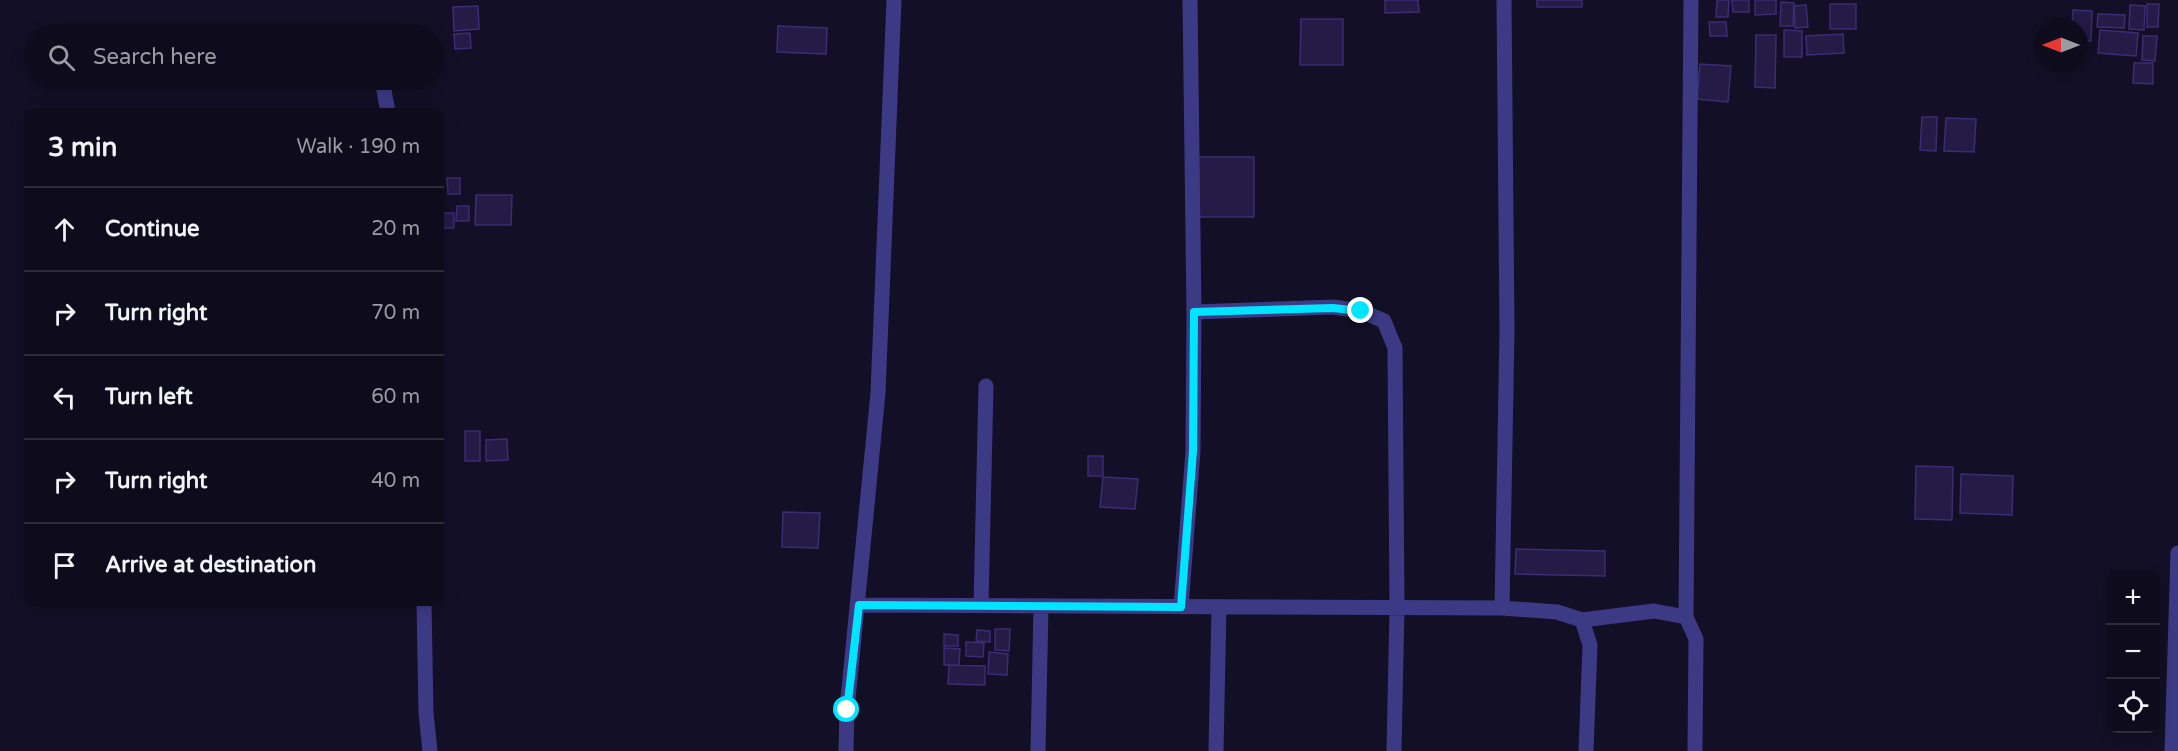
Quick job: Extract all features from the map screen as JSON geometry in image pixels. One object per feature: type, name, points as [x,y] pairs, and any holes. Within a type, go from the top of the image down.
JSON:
[{"type":"street","points":[[846,751],[847,710],[878,393],[894,0]]},
{"type":"street","points":[[1181,607],[1193,451],[1194,312],[1190,0]]},
{"type":"street","points":[[1502,608],[1507,330],[1504,0]]},
{"type":"street","points":[[1691,0],[1686,616],[1696,639],[1695,751]]},
{"type":"street","points":[[384,90],[387,108]]},
{"type":"street","points":[[1194,312],[1333,308],[1361,311],[1384,321],[1395,348],[1397,608],[1394,751]]},
{"type":"street","points":[[981,605],[986,386]]},
{"type":"street","points":[[2172,751],[2178,552]]},
{"type":"street","points":[[859,605],[1502,608],[1557,612],[1582,620],[1654,611],[1686,616]]},
{"type":"street","points":[[424,606],[426,713],[430,751]]},
{"type":"street","points":[[1038,751],[1041,606]]},
{"type":"street","points":[[1216,751],[1219,608]]},
{"type":"street","points":[[1582,620],[1590,645],[1586,751]]},
{"type":"building","points":[[1385,0],[1418,0],[1419,12],[1385,13]]},
{"type":"building","points":[[1537,0],[1582,0],[1582,7],[1537,7]]},
{"type":"building","points":[[1717,0],[1729,0],[1728,17],[1716,17]]},
{"type":"building","points":[[1732,0],[1749,0],[1749,12],[1733,12]]},
{"type":"building","points":[[1755,0],[1776,0],[1776,14],[1755,15]]},
{"type":"building","points":[[1781,2],[1794,3],[1793,26],[1780,26]]},
{"type":"building","points":[[1830,4],[1856,4],[1856,29],[1830,29]]},
{"type":"building","points":[[2147,4],[2159,4],[2158,27],[2147,27]]},
{"type":"building","points":[[1806,5],[1808,27],[1795,28],[1794,6]]},
{"type":"building","points":[[2130,5],[2145,6],[2144,30],[2129,29]]},
{"type":"building","points":[[478,6],[479,29],[454,31],[453,7]]},
{"type":"building","points":[[2073,10],[2092,11],[2091,41],[2088,41],[2088,18],[2073,18]]},
{"type":"building","points":[[2098,14],[2125,15],[2124,28],[2097,27]]},
{"type":"building","points":[[1301,19],[1343,19],[1343,65],[1300,65]]},
{"type":"building","points":[[1709,22],[1726,22],[1727,36],[1710,36]]},
{"type":"building","points":[[778,26],[827,28],[826,54],[777,52]]},
{"type":"building","points":[[1784,30],[1802,31],[1802,57],[1784,57]]},
{"type":"building","points":[[2100,30],[2138,33],[2136,56],[2098,53]]},
{"type":"building","points":[[470,33],[471,48],[455,49],[454,34]]},
{"type":"building","points":[[1843,34],[1844,53],[1807,55],[1806,36]]},
{"type":"building","points":[[1756,35],[1776,35],[1775,88],[1755,87]]},
{"type":"building","points":[[2143,36],[2157,36],[2155,61],[2142,60]]},
{"type":"building","points":[[2134,63],[2153,63],[2153,84],[2133,83]]},
{"type":"building","points":[[1700,64],[1731,66],[1728,102],[1697,99]]},
{"type":"building","points":[[1922,117],[1937,117],[1936,151],[1920,150]]},
{"type":"building","points":[[1946,118],[1976,119],[1974,152],[1944,151]]},
{"type":"building","points":[[1194,157],[1254,157],[1254,217],[1194,217]]},
{"type":"building","points":[[447,178],[460,178],[460,194],[448,194]]},
{"type":"building","points":[[476,195],[512,195],[511,225],[475,225]]},
{"type":"building","points":[[457,206],[469,206],[469,221],[456,221]]},
{"type":"building","points":[[444,213],[454,213],[454,228],[444,228]]},
{"type":"building","points":[[465,431],[480,431],[480,461],[465,461]]},
{"type":"building","points":[[507,439],[508,460],[486,461],[486,440]]},
{"type":"building","points":[[1088,456],[1103,456],[1103,476],[1088,476]]},
{"type":"building","points":[[1916,466],[1953,467],[1952,520],[1915,519]]},
{"type":"building","points":[[1961,474],[2013,476],[2012,515],[1960,513]]},
{"type":"building","points":[[1103,477],[1138,479],[1135,509],[1100,507]]},
{"type":"building","points":[[783,512],[820,513],[818,548],[782,547]]},
{"type":"building","points":[[1516,549],[1605,551],[1605,576],[1515,574]]},
{"type":"building","points":[[995,629],[1010,629],[1009,651],[995,650]]},
{"type":"building","points":[[977,630],[990,631],[990,642],[976,641]]},
{"type":"building","points":[[944,634],[958,635],[958,646],[944,646]]},
{"type":"building","points":[[966,642],[984,643],[983,657],[966,656]]},
{"type":"building","points":[[944,648],[960,649],[959,665],[944,665]]},
{"type":"building","points":[[989,652],[1008,654],[1007,675],[988,674]]},
{"type":"building","points":[[949,665],[985,666],[985,685],[948,684]]},
{"type":"route","points":[[847,710],[859,605],[1181,607],[1193,451],[1194,312],[1333,308],[1361,311]]}]
